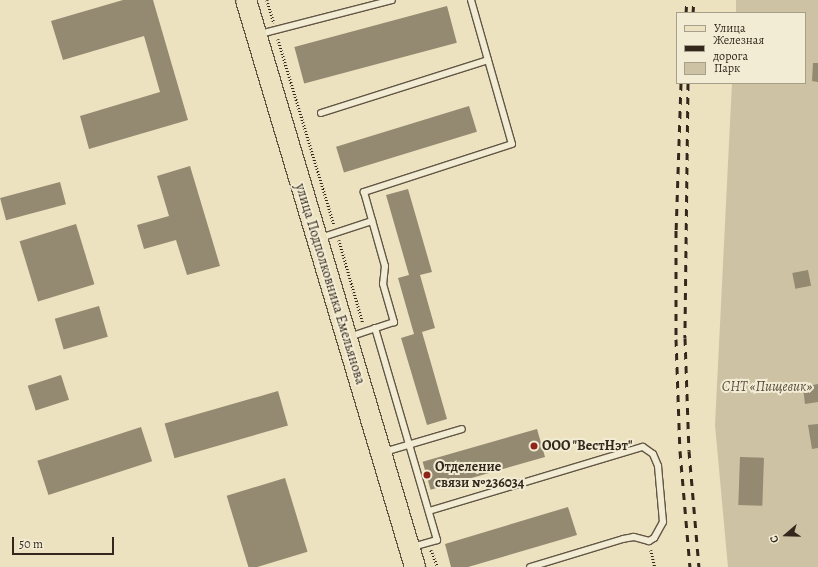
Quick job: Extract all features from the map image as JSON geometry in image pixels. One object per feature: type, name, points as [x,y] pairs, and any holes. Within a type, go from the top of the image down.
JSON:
[{"type":"main road","name":"улица Подполковника Емельянова","points":[[246,0],[412,558]]},
{"type":"lane","points":[[256,34],[392,0]]},
{"type":"lane","points":[[346,338],[394,322],[383,284],[385,266],[364,192],[512,144],[471,0]]},
{"type":"lane","points":[[321,113],[488,60]]},
{"type":"lane","points":[[316,239],[372,221]]},
{"type":"lane","points":[[375,328],[437,540],[428,542],[412,558]]},
{"type":"lane","points":[[381,454],[462,429]]},
{"type":"lane","points":[[429,512],[643,447],[653,454],[658,466],[663,522],[650,541],[634,537],[623,538],[530,567]]},
{"type":"path","points":[[267,0],[366,331]]},
{"type":"path","points":[[650,541],[656,567]]},
{"type":"path","points":[[428,542],[438,567]]},
{"type":"green space","name":"СНТ «Пищевик»","points":[[736,0],[818,0],[818,567],[728,567],[715,425],[732,84],[806,84],[806,12],[736,12]]},
{"type":"building","points":[[123,0],[153,0],[188,120],[89,149],[80,116],[160,92],[144,36],[63,60],[51,21]]},
{"type":"building","points":[[447,6],[457,43],[304,84],[294,47]]},
{"type":"building","points":[[813,63],[818,63],[818,82],[812,81]]},
{"type":"building","points":[[469,106],[477,132],[344,172],[336,147]]},
{"type":"building","points":[[190,166],[220,266],[187,275],[176,240],[144,249],[137,225],[169,216],[157,176]]},
{"type":"building","points":[[60,182],[66,204],[6,220],[0,198]]},
{"type":"building","points":[[408,189],[432,272],[420,275],[435,328],[422,332],[447,419],[427,425],[401,338],[414,334],[398,278],[409,275],[386,195]]},
{"type":"building","points":[[76,224],[94,284],[38,301],[20,241]]},
{"type":"building","points":[[808,270],[811,286],[795,289],[792,273]]},
{"type":"building","points":[[99,306],[108,337],[64,349],[55,319]]},
{"type":"building","points":[[61,375],[69,400],[36,411],[28,386]]},
{"type":"building","points":[[818,384],[818,402],[805,404],[803,387]]},
{"type":"building","points":[[278,391],[288,426],[174,458],[165,424]]},
{"type":"building","points":[[818,424],[818,448],[812,449],[808,425]]},
{"type":"building","points":[[141,427],[152,461],[48,495],[37,461]]},
{"type":"building","points":[[537,429],[545,457],[431,490],[423,462]]},
{"type":"building","points":[[740,457],[764,458],[762,506],[738,505]]},
{"type":"building","points":[[285,478],[308,552],[257,567],[248,567],[227,496]]},
{"type":"building","points":[[568,507],[577,535],[468,567],[451,567],[445,544]]},
{"type":"railway","points":[[686,12],[687,0]]},
{"type":"railway","points":[[693,12],[694,0]]},
{"type":"railway","points":[[681,84],[676,230],[676,339],[680,451],[690,567]]},
{"type":"railway","points":[[688,84],[685,338],[689,451],[699,567]]},
{"type":"place","name":"ООО \"ВестНэт\"","points":[[534,446]]},
{"type":"place","name":"Отделение связи №236034","points":[[427,475]]}]
